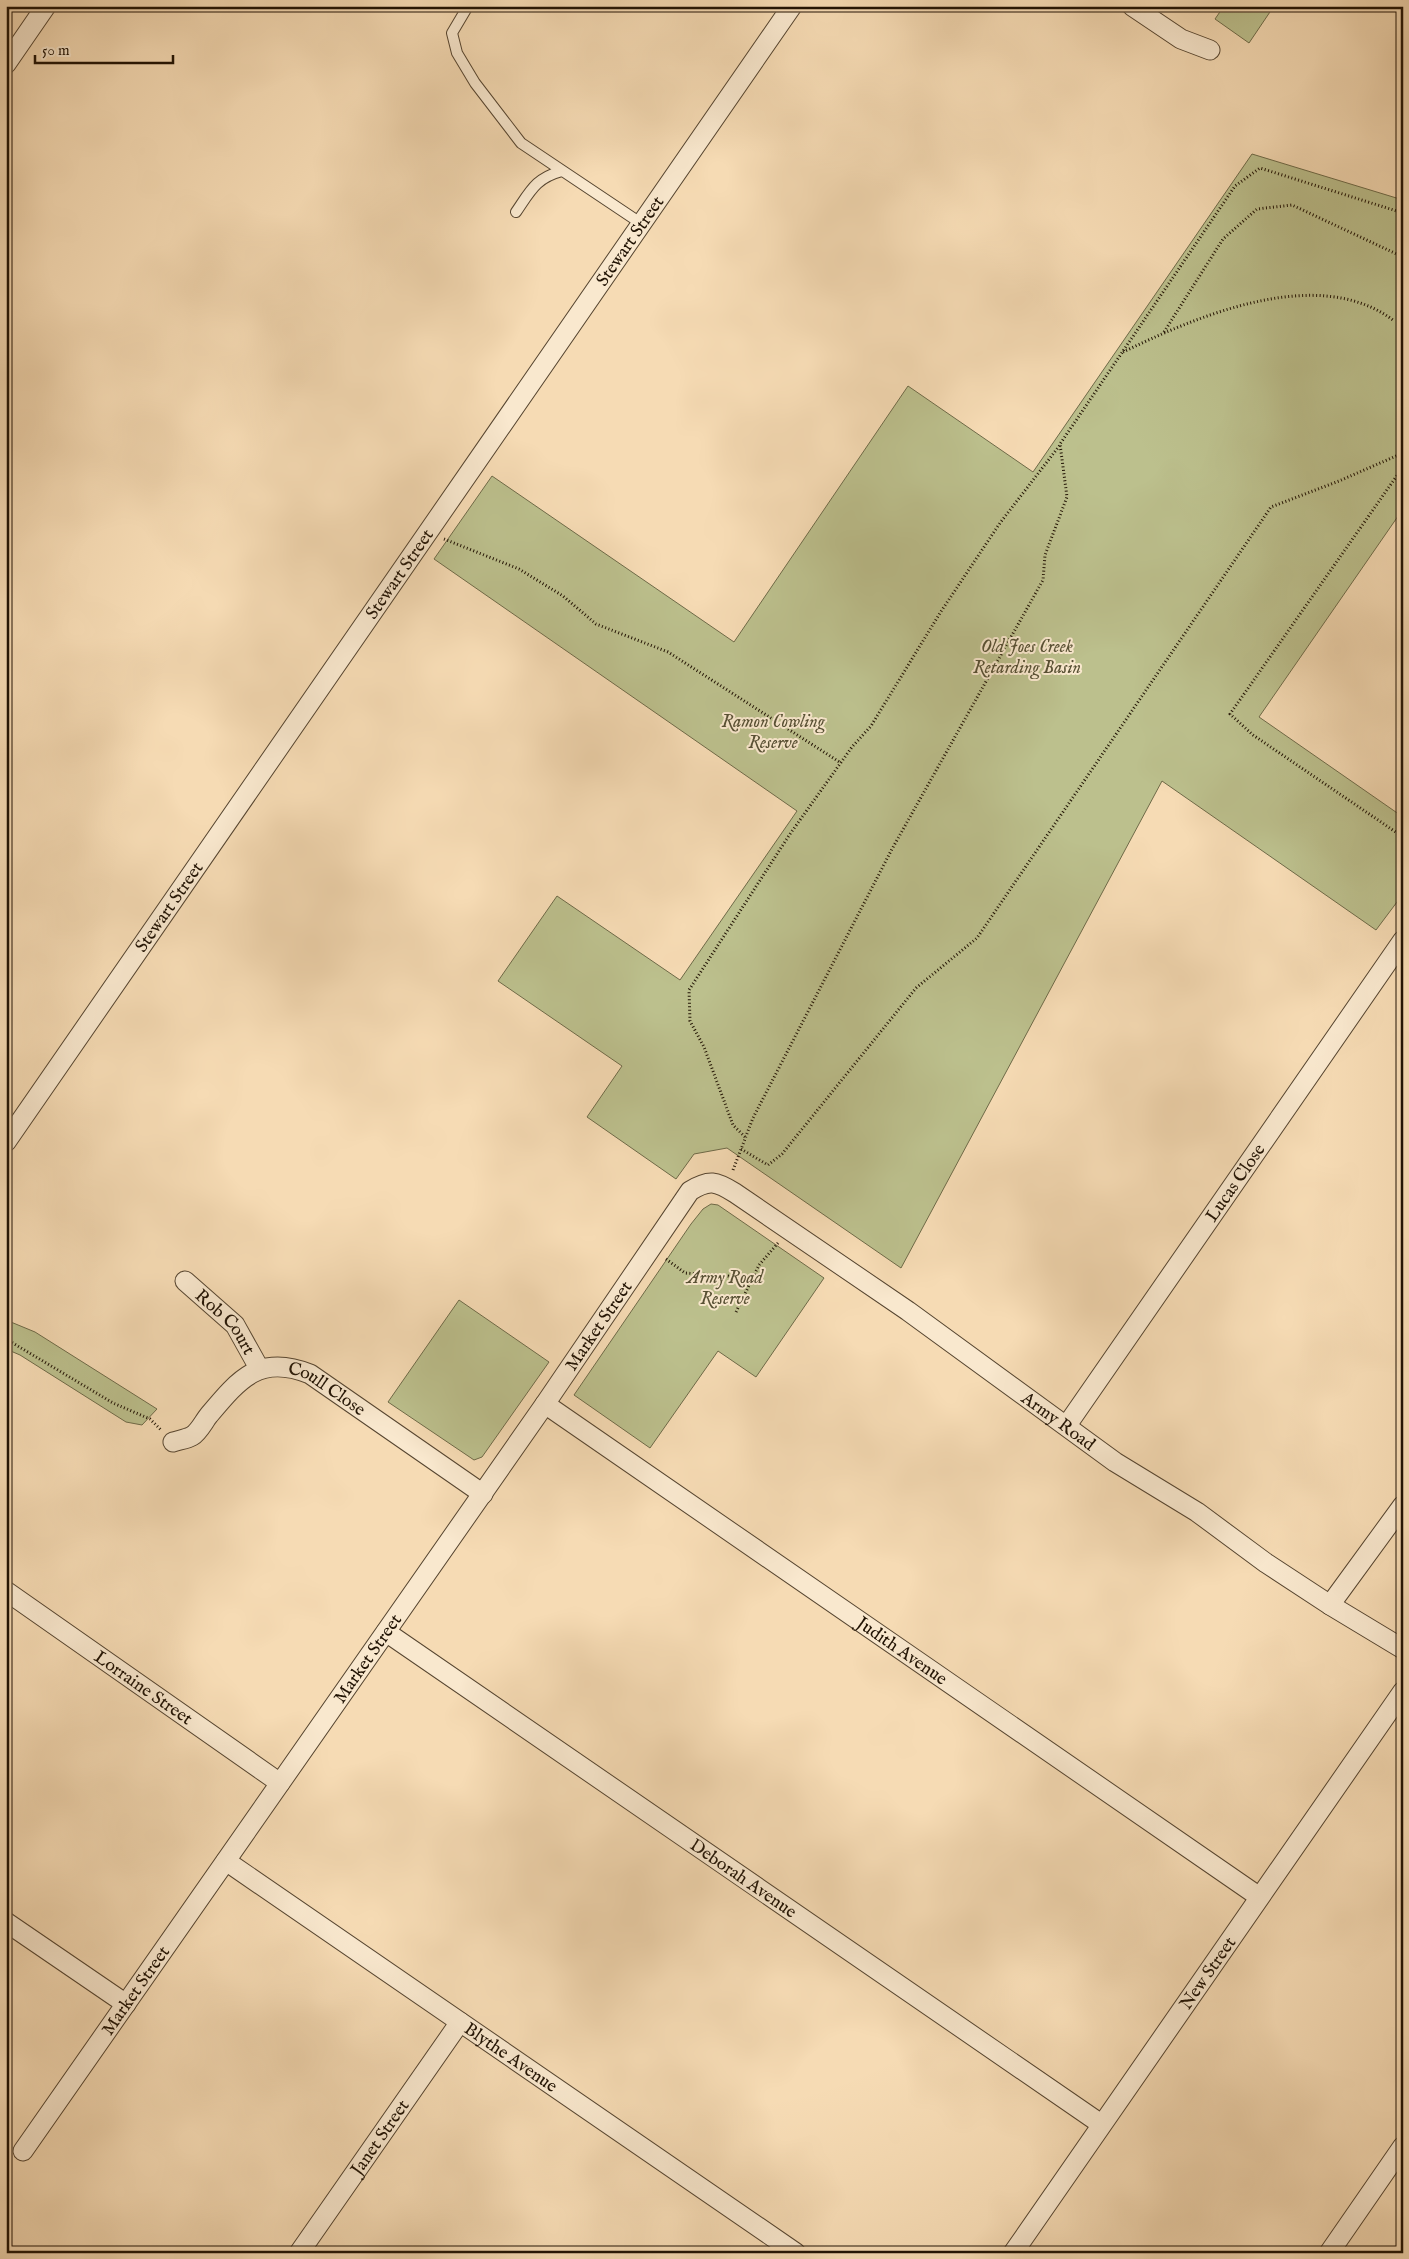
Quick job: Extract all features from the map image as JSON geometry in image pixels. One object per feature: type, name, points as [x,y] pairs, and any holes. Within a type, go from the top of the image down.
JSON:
[{"type":"street","points":[[6,64],[46,6]]},
{"type":"street","name":"Stewart Street","points":[[6,1142],[792,6]]},
{"type":"street","points":[[1132,6],[1181,39],[1210,50]]},
{"type":"street","name":"Lucas Close","points":[[1067,1425],[1403,940]]},
{"type":"street","name":"Market Street","points":[[24,2151],[546,1404],[690,1191],[704,1182],[720,1183]]},
{"type":"street","name":"Army Road","points":[[720,1183],[908,1312],[1067,1425],[1115,1462],[1197,1512],[1266,1563],[1330,1605],[1403,1649]]},
{"type":"street","name":"Rob Court","points":[[185,1281],[234,1324],[259,1368]]},
{"type":"street","name":"Coull Close","points":[[173,1442],[192,1436],[226,1394],[251,1372],[259,1368],[294,1367],[310,1374],[482,1494]]},
{"type":"street","name":"Judith Avenue","points":[[546,1404],[1258,1896]]},
{"type":"street","points":[[1330,1605],[1403,1504]]},
{"type":"street","name":"Lorraine Street","points":[[6,1591],[280,1783]]},
{"type":"street","name":"Deborah Avenue","points":[[386,1632],[1101,2124]]},
{"type":"street","name":"New Street","points":[[1012,2253],[1258,1896],[1403,1691]]},
{"type":"street","name":"Blythe Avenue","points":[[226,1861],[796,2253]]},
{"type":"street","points":[[6,1922],[126,2004]]},
{"type":"street","name":"Janet Street","points":[[300,2253],[460,2022]]},
{"type":"street","points":[[1329,2253],[1403,2146]]},
{"type":"lane","points":[[468,6],[452,33],[457,53],[475,83],[521,143],[642,224]]},
{"type":"lane","points":[[516,212],[533,186],[546,176],[562,171]]},
{"type":"path","points":[[746,1138],[733,1125],[704,1048],[690,1022],[690,990],[790,834],[871,726],[1000,523],[1060,444],[1235,186],[1260,168],[1403,213]]},
{"type":"path","points":[[1164,332],[1223,239],[1257,208],[1292,206],[1403,257]]},
{"type":"path","points":[[1122,352],[1164,332],[1253,302],[1304,294],[1348,301],[1380,310],[1393,320]]},
{"type":"path","points":[[720,1183],[731,1173],[753,1118],[892,849],[1043,580],[1045,555],[1066,497],[1060,444]]},
{"type":"path","points":[[741,1149],[768,1165],[782,1154],[916,988],[977,938],[1271,507],[1403,453]]},
{"type":"path","points":[[1403,467],[1230,714],[1253,735],[1403,837]]},
{"type":"path","points":[[443,539],[519,569],[562,596],[596,624],[668,652],[842,763]]},
{"type":"path","points":[[736,1312],[759,1265],[778,1243]]},
{"type":"path","points":[[665,1259],[685,1273],[728,1276],[749,1284]]},
{"type":"path","points":[[6,1339],[35,1354],[64,1375],[97,1394],[150,1418]]},
{"type":"green space","points":[[1224,6],[1274,6],[1249,43],[1215,19]]},
{"type":"green space","name":"Old Joes Creek Retarding Basin","points":[[1252,154],[1403,200],[1403,509],[1259,717],[1403,817],[1403,900],[1400,898],[1376,930],[1162,781],[901,1268],[727,1148],[694,1154],[676,1179],[587,1117],[622,1066],[498,981],[557,896],[680,980],[797,811],[434,559],[492,476],[734,642],[908,386],[1033,472]]},
{"type":"green space","name":"Army Road Reserve","points":[[711,1204],[718,1205],[824,1278],[756,1377],[718,1351],[650,1448],[574,1395],[691,1224],[703,1209]]},
{"type":"green space","points":[[459,1300],[549,1362],[482,1457],[474,1460],[388,1402]]},
{"type":"green space","points":[[6,1320],[35,1332],[157,1409],[142,1425],[126,1422],[20,1355],[6,1349]]},
{"type":"park label","name":"Ramon Cowling Reserve","points":[[773,731]]}]
